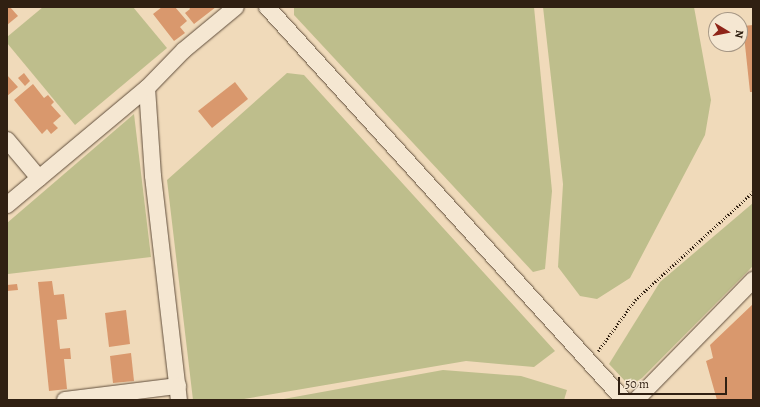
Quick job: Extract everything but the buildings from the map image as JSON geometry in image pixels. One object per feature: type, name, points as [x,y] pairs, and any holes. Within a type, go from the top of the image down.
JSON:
[{"type":"street","points":[[267,7],[591,361],[624,400]]},
{"type":"street","points":[[7,205],[147,88],[184,50],[228,10]]},
{"type":"street","points":[[65,400],[178,393],[153,176],[147,88]]},
{"type":"street","points":[[7,140],[39,178]]},
{"type":"street","points":[[636,400],[753,280]]},
{"type":"path","points":[[591,361],[635,300],[753,192]]},
{"type":"green space","points":[[43,7],[133,7],[167,48],[75,125],[7,43],[7,37]]},
{"type":"green space","points":[[294,7],[534,7],[552,191],[545,269],[533,272],[294,15]]},
{"type":"green space","points":[[543,7],[694,7],[711,100],[705,135],[630,278],[597,299],[580,296],[558,267],[563,184]]},
{"type":"green space","points":[[287,73],[304,75],[555,351],[534,367],[466,361],[238,400],[193,400],[167,180]]},
{"type":"green space","points":[[134,114],[151,257],[8,274],[7,223]]},
{"type":"green space","points":[[753,203],[753,266],[642,378],[634,383],[625,381],[609,364],[660,282]]},
{"type":"green space","points":[[443,370],[521,376],[567,390],[564,400],[278,400]]}]
